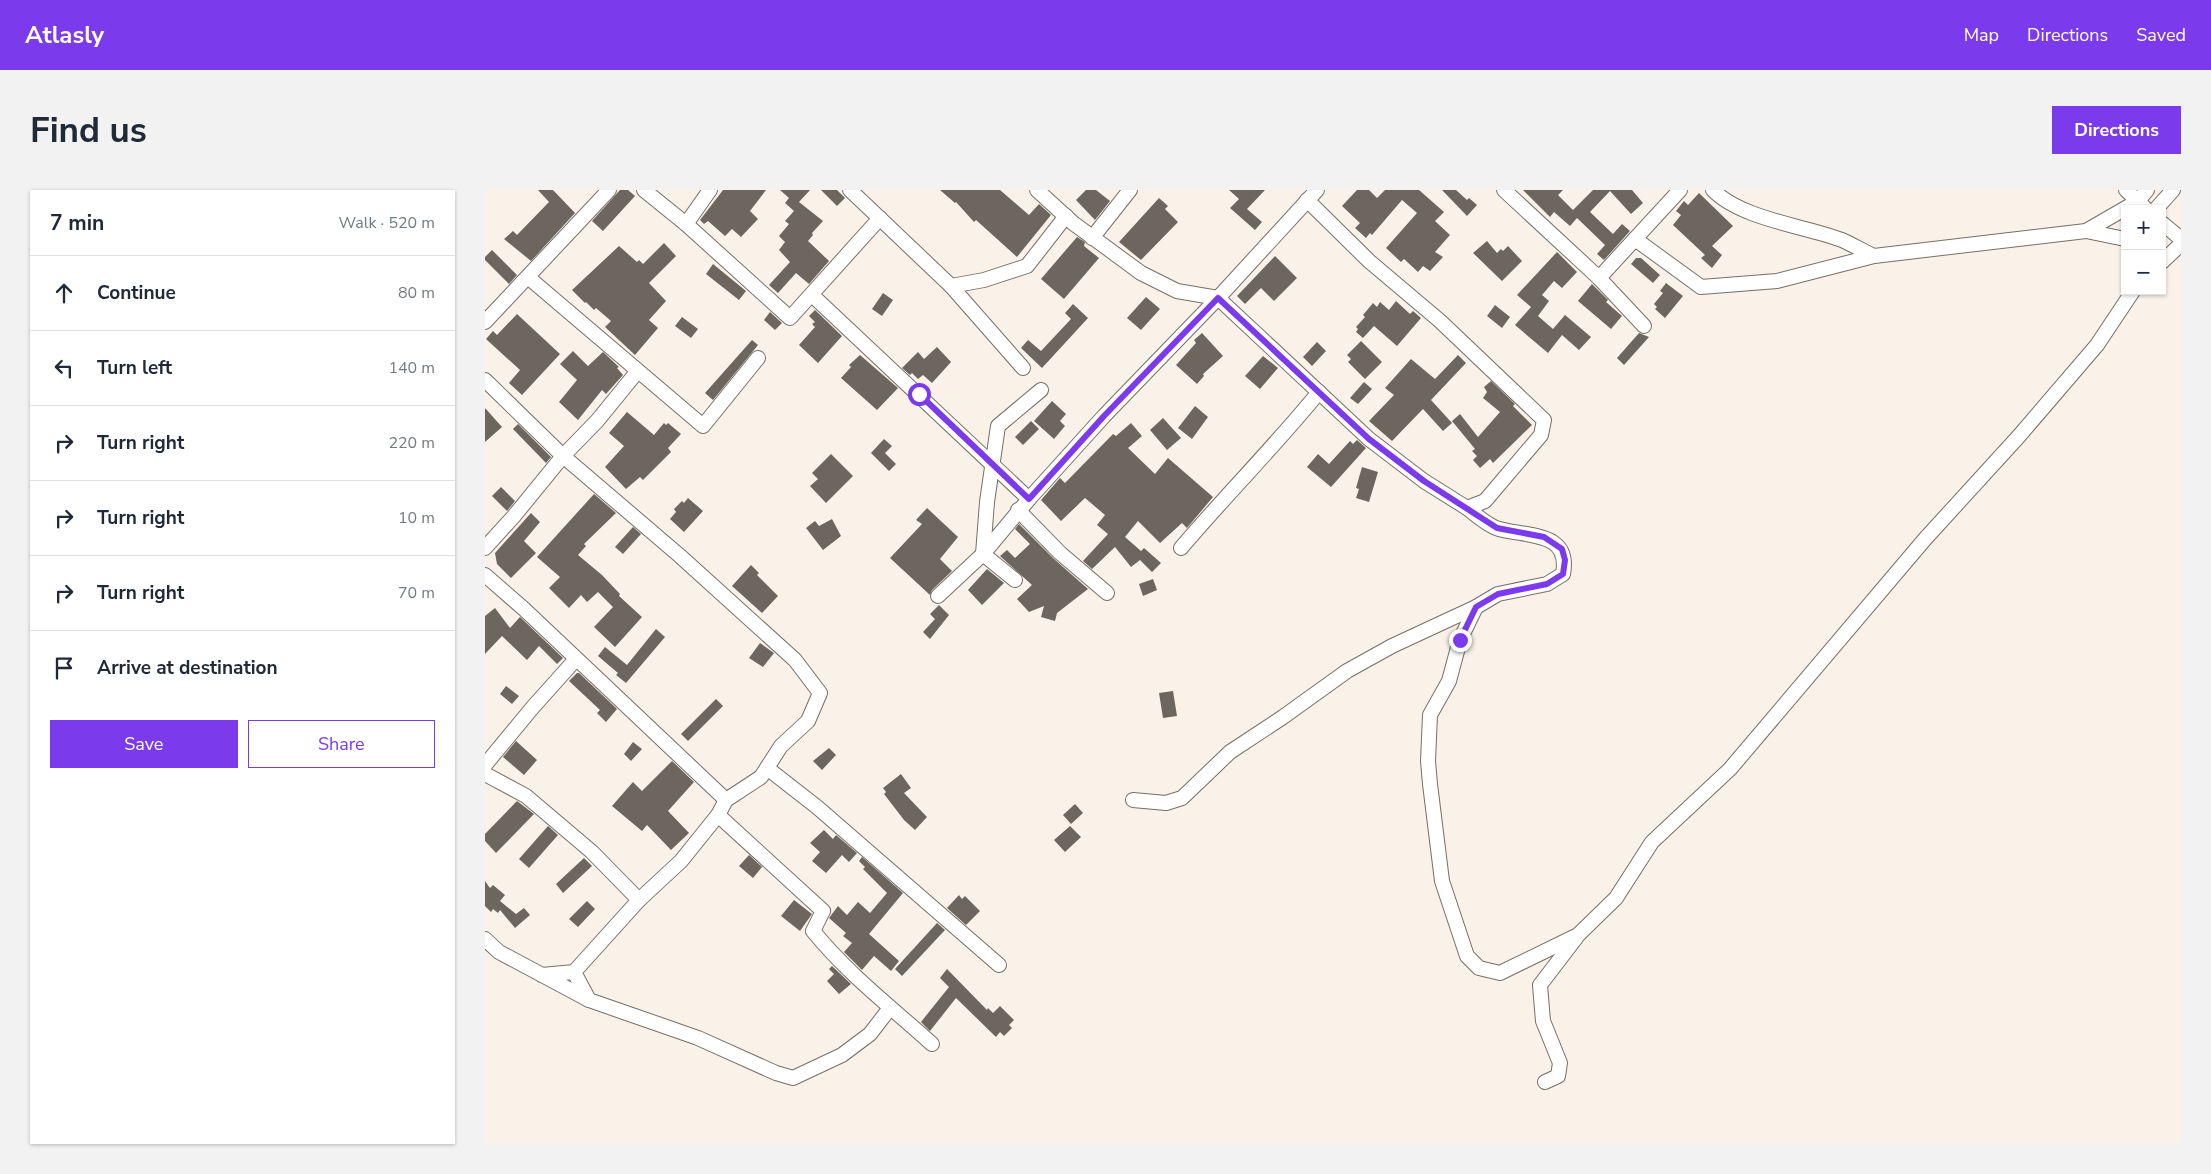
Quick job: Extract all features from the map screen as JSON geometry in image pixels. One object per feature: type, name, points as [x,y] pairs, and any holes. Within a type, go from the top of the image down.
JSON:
[{"type":"street","points":[[485,322],[529,278],[609,190]]},
{"type":"street","points":[[644,190],[686,224],[790,318],[812,295],[841,258],[880,218]]},
{"type":"street","points":[[686,224],[710,190]]},
{"type":"street","points":[[850,190],[951,286],[1023,368]]},
{"type":"street","points":[[1037,190],[1092,238],[1141,273],[1177,291],[1218,298],[1369,439],[1424,481],[1497,528],[1544,537],[1562,549],[1565,560],[1563,574],[1547,584],[1498,594],[1476,607],[1392,646],[1347,670],[1230,752],[1183,798],[1166,803],[1133,800]]},
{"type":"street","points":[[1092,238],[1130,190]]},
{"type":"street","points":[[1504,190],[1599,278],[1644,326]]},
{"type":"street","points":[[1599,278],[1680,190]]},
{"type":"street","points":[[1713,190],[1723,200],[1764,217],[1842,240],[1874,256]]},
{"type":"street","points":[[2126,190],[2142,205],[2147,190]]},
{"type":"street","points":[[2160,205],[2173,190]]},
{"type":"street","points":[[938,596],[983,554],[1018,510],[1104,416],[1218,298],[1312,195],[1369,261],[1440,321],[1544,420],[1541,435],[1485,501],[1467,508]]},
{"type":"street","points":[[1635,239],[1701,287],[1777,281],[1874,256],[2086,231],[2121,215]]},
{"type":"street","points":[[951,286],[984,280],[1027,266],[1065,216]]},
{"type":"street","points":[[2086,231],[2121,238]]},
{"type":"street","points":[[2166,258],[2181,244]]},
{"type":"street","points":[[529,278],[637,372],[703,426],[758,358]]},
{"type":"street","points":[[812,295],[992,462],[1029,499]]},
{"type":"street","points":[[1545,1082],[1558,1076],[1560,1063],[1543,1021],[1540,985],[1578,935],[1615,898],[1652,842],[1730,768],[1925,539],[2019,436],[2097,345],[2130,295]]},
{"type":"street","points":[[485,548],[563,456],[597,421],[637,372]]},
{"type":"street","points":[[485,380],[563,456],[680,556],[795,660],[820,693],[808,721],[781,746],[761,777],[727,800],[718,815],[681,861],[639,900],[574,972],[542,975]]},
{"type":"street","points":[[983,554],[992,462],[998,426],[1041,390]]},
{"type":"street","points":[[1181,548],[1217,504],[1291,427],[1319,392]]},
{"type":"street","points":[[1018,510],[1060,553],[1107,593]]},
{"type":"street","points":[[983,554],[1015,580]]},
{"type":"street","points":[[485,575],[524,609],[727,800]]},
{"type":"street","points":[[1476,607],[1460,640],[1449,681],[1431,715],[1428,761],[1442,881],[1467,956],[1479,968],[1500,973],[1578,935]]},
{"type":"street","points":[[485,765],[576,659]]},
{"type":"street","points":[[767,768],[817,807],[999,965]]},
{"type":"street","points":[[485,774],[526,796],[592,852],[639,900]]},
{"type":"street","points":[[718,815],[823,911],[813,931],[832,955],[932,1044]]},
{"type":"street","points":[[485,939],[499,952],[589,1000],[698,1038],[776,1073],[793,1078],[842,1055],[870,1034],[890,1008]]},
{"type":"street","points":[[574,972],[589,1000]]},
{"type":"building","points":[[538,190],[553,190],[575,213],[531,261],[504,239],[513,231],[517,235],[549,202]]},
{"type":"building","points":[[620,190],[628,190],[635,196],[603,231],[592,221]]},
{"type":"building","points":[[723,190],[766,190],[750,211],[758,219],[741,237],[732,229],[725,236],[708,221],[704,224],[700,220]]},
{"type":"building","points":[[780,190],[810,190],[799,202],[823,221],[812,233],[813,235],[808,241],[829,261],[809,284],[796,273],[778,293],[769,285],[790,262],[779,250],[785,242],[779,236],[789,224],[785,221],[794,211],[785,203],[789,198]]},
{"type":"building","points":[[821,190],[837,190],[845,198],[837,206]]},
{"type":"building","points":[[940,190],[1000,190],[1029,215],[1039,204],[1051,215],[1017,257],[976,220],[974,222],[956,202]]},
{"type":"building","points":[[1086,190],[1096,190],[1110,201],[1095,220],[1076,200]]},
{"type":"building","points":[[1229,190],[1265,190],[1247,209],[1262,222],[1255,230],[1230,208],[1239,199]]},
{"type":"building","points":[[1357,190],[1369,190],[1377,198],[1385,190],[1419,190],[1444,212],[1435,221],[1450,235],[1435,252],[1443,257],[1430,271],[1423,266],[1418,272],[1404,259],[1401,262],[1386,248],[1417,213],[1402,200],[1372,235],[1370,233],[1366,238],[1355,228],[1360,223],[1342,206]]},
{"type":"building","points":[[1442,190],[1456,190],[1467,200],[1469,198],[1477,205],[1467,216]]},
{"type":"building","points":[[1523,190],[1563,190],[1558,195],[1573,210],[1593,190],[1632,190],[1643,203],[1631,214],[1610,191],[1590,212],[1613,234],[1622,224],[1630,231],[1604,260],[1597,254],[1605,245],[1577,218],[1570,226],[1554,212],[1550,217]]},
{"type":"building","points":[[1699,193],[1733,226],[1712,246],[1722,255],[1712,268],[1701,258],[1705,255],[1673,225],[1681,215],[1676,211],[1684,201],[1688,205]]},
{"type":"building","points":[[1159,198],[1168,206],[1165,209],[1178,222],[1141,260],[1119,242]]},
{"type":"building","points":[[1077,237],[1085,242],[1084,246],[1099,258],[1064,299],[1041,279]]},
{"type":"building","points":[[1487,241],[1497,253],[1501,249],[1503,251],[1508,246],[1522,261],[1502,281],[1473,253]]},
{"type":"building","points":[[664,243],[676,256],[649,283],[666,301],[649,320],[658,328],[635,355],[605,327],[611,321],[596,308],[594,310],[585,303],[572,290],[619,246],[637,262],[639,260],[643,264]]},
{"type":"building","points":[[492,250],[517,275],[509,284],[485,260],[485,257]]},
{"type":"building","points":[[1557,252],[1577,272],[1562,288],[1554,281],[1542,295],[1549,301],[1538,316],[1553,329],[1565,315],[1591,337],[1579,350],[1562,335],[1548,353],[1515,325],[1531,307],[1517,295]]},
{"type":"building","points":[[1275,256],[1297,278],[1274,301],[1261,288],[1245,304],[1237,296]]},
{"type":"building","points":[[1636,258],[1641,258],[1660,275],[1653,283],[1631,264]]},
{"type":"building","points":[[713,264],[746,291],[739,300],[706,274]]},
{"type":"building","points":[[1666,283],[1683,296],[1665,318],[1655,309],[1657,307],[1654,304],[1663,293],[1660,291]]},
{"type":"building","points":[[1592,284],[1608,300],[1606,302],[1622,316],[1611,329],[1578,301]]},
{"type":"building","points":[[883,293],[893,300],[882,316],[872,309]]},
{"type":"building","points":[[1146,297],[1160,309],[1141,330],[1127,318]]},
{"type":"building","points":[[1396,301],[1410,314],[1413,311],[1421,318],[1397,346],[1374,326],[1363,338],[1356,332],[1358,329],[1356,327],[1365,317],[1363,315],[1373,303],[1377,307],[1380,302],[1389,310]]},
{"type":"building","points":[[1073,304],[1088,318],[1042,368],[1021,348],[1028,340],[1041,351],[1071,319],[1065,313]]},
{"type":"building","points":[[1495,305],[1510,317],[1502,328],[1487,316]]},
{"type":"building","points":[[815,310],[842,336],[818,363],[799,345],[815,327],[812,324],[815,322],[809,316]]},
{"type":"building","points":[[770,312],[782,323],[775,330],[764,320]]},
{"type":"building","points":[[517,314],[560,354],[522,395],[509,383],[520,370],[486,339],[493,331],[497,335]]},
{"type":"building","points":[[682,317],[698,329],[691,338],[675,326]]},
{"type":"building","points":[[1202,333],[1223,356],[1203,374],[1204,376],[1197,384],[1176,365],[1196,343],[1194,340]]},
{"type":"building","points":[[1639,333],[1649,337],[1624,365],[1617,358]]},
{"type":"building","points":[[752,340],[758,345],[713,400],[705,393]]},
{"type":"building","points":[[1361,341],[1382,362],[1365,379],[1348,362],[1351,359],[1347,355]]},
{"type":"building","points":[[1317,342],[1326,351],[1312,366],[1303,357]]},
{"type":"building","points":[[937,347],[951,362],[932,383],[923,375],[918,379],[912,373],[910,375],[902,368],[918,352],[924,359]]},
{"type":"building","points":[[573,351],[588,366],[603,352],[619,367],[617,368],[623,375],[606,394],[602,390],[578,420],[559,402],[577,380],[560,364]]},
{"type":"building","points":[[860,355],[898,388],[877,410],[841,378],[851,367],[849,365]]},
{"type":"building","points":[[1458,355],[1466,363],[1431,400],[1452,423],[1443,431],[1423,409],[1392,441],[1369,421],[1394,395],[1385,388],[1411,359],[1435,379]]},
{"type":"building","points":[[1263,356],[1278,368],[1260,389],[1245,376]]},
{"type":"building","points":[[1491,381],[1515,404],[1513,406],[1532,425],[1493,463],[1490,459],[1480,468],[1473,460],[1477,456],[1472,451],[1475,449],[1452,421],[1460,414],[1478,437],[1500,412],[1483,398],[1487,392],[1484,387]]},
{"type":"building","points":[[1364,382],[1372,389],[1358,404],[1350,398]]},
{"type":"building","points":[[1052,401],[1066,414],[1060,421],[1065,426],[1054,439],[1034,421]]},
{"type":"building","points":[[1195,406],[1208,417],[1192,439],[1178,428]]},
{"type":"building","points":[[485,408],[502,427],[485,442]]},
{"type":"building","points":[[627,412],[654,435],[664,423],[666,425],[668,423],[681,434],[668,448],[671,452],[643,480],[640,477],[626,489],[605,467],[624,446],[609,433]]},
{"type":"building","points":[[1163,418],[1181,438],[1167,450],[1150,430]]},
{"type":"building","points":[[1031,421],[1039,429],[1023,445],[1015,437]]},
{"type":"building","points":[[1131,423],[1142,436],[1128,448],[1155,474],[1168,458],[1213,497],[1187,528],[1182,523],[1160,543],[1138,521],[1125,537],[1141,551],[1144,548],[1161,563],[1152,572],[1140,560],[1131,567],[1115,547],[1092,569],[1083,561],[1108,534],[1097,525],[1105,515],[1085,498],[1061,521],[1041,500],[1060,478],[1065,483],[1113,434],[1116,436]]},
{"type":"building","points":[[518,424],[551,457],[546,463],[513,429]]},
{"type":"building","points":[[884,439],[892,446],[885,453],[896,464],[889,471],[871,453]]},
{"type":"building","points":[[1357,440],[1366,448],[1331,487],[1307,467],[1318,454],[1329,464],[1350,441],[1353,444]]},
{"type":"building","points":[[831,454],[853,476],[826,503],[810,486],[818,479],[812,473]]},
{"type":"building","points":[[1362,467],[1378,472],[1369,502],[1356,498],[1359,489],[1356,488]]},
{"type":"building","points":[[501,487],[515,501],[507,511],[492,496]]},
{"type":"building","points":[[594,494],[616,513],[584,544],[586,546],[578,555],[602,575],[620,594],[619,596],[642,617],[615,647],[594,627],[613,607],[598,592],[587,602],[581,595],[569,608],[549,588],[560,577],[537,557]]},
{"type":"building","points":[[688,498],[703,511],[684,532],[670,519],[676,512],[674,509]]},
{"type":"building","points":[[927,508],[958,537],[940,559],[952,571],[932,590],[930,595],[890,558],[922,524],[916,520]]},
{"type":"building","points":[[531,513],[540,522],[524,541],[536,553],[511,578],[497,564],[495,553]]},
{"type":"building","points":[[832,519],[841,536],[823,550],[806,528],[815,521],[819,526]]},
{"type":"building","points":[[1019,524],[1088,589],[1057,613],[1055,621],[1041,617],[1044,606],[1029,612],[1017,599],[1032,585],[1000,556],[1007,550],[1015,558],[1030,544],[1015,529]]},
{"type":"building","points":[[633,527],[641,534],[623,554],[615,547]]},
{"type":"building","points":[[751,565],[759,573],[757,575],[778,596],[762,613],[732,586]]},
{"type":"building","points":[[987,569],[1004,583],[982,605],[968,590]]},
{"type":"building","points":[[1153,579],[1157,590],[1143,596],[1139,584]]},
{"type":"building","points":[[939,605],[949,615],[930,639],[923,632],[935,619],[930,614]]},
{"type":"building","points":[[495,608],[510,628],[520,617],[563,658],[557,664],[539,646],[527,660],[502,636],[485,654],[485,616]]},
{"type":"building","points":[[656,629],[665,637],[626,683],[616,675],[618,673],[598,656],[605,647],[627,665]]},
{"type":"building","points":[[760,643],[774,653],[763,667],[749,658]]},
{"type":"building","points":[[577,673],[617,709],[606,722],[597,713],[600,710],[569,681]]},
{"type":"building","points":[[506,686],[519,696],[512,704],[500,694]]},
{"type":"building","points":[[1173,691],[1177,716],[1163,718],[1159,693]]},
{"type":"building","points":[[716,699],[723,706],[688,741],[681,734]]},
{"type":"building","points":[[516,741],[537,760],[524,775],[503,757]]},
{"type":"building","points":[[633,742],[642,749],[631,761],[624,754]]},
{"type":"building","points":[[829,748],[836,755],[822,770],[813,761]]},
{"type":"building","points":[[672,761],[694,782],[668,811],[689,833],[671,850],[647,825],[642,831],[612,806],[633,782],[642,791]]},
{"type":"building","points":[[901,774],[911,788],[904,793],[927,817],[915,830],[904,820],[884,794],[886,792],[883,788]]},
{"type":"building","points":[[517,801],[534,814],[496,853],[485,841],[485,834]]},
{"type":"building","points":[[1075,804],[1083,813],[1071,824],[1063,815]]},
{"type":"building","points":[[548,826],[558,835],[529,868],[519,859]]},
{"type":"building","points":[[1070,826],[1081,837],[1065,852],[1054,840]]},
{"type":"building","points":[[824,830],[833,839],[836,835],[857,853],[849,862],[842,855],[826,873],[812,861],[820,852],[810,843]]},
{"type":"building","points":[[749,855],[762,867],[753,878],[739,866]]},
{"type":"building","points":[[862,857],[903,893],[869,934],[899,961],[891,971],[874,956],[862,970],[844,952],[852,943],[843,936],[846,933],[829,918],[838,906],[847,915],[858,902],[870,913],[887,893],[863,869],[865,867],[859,861]]},
{"type":"building","points":[[584,858],[592,866],[563,893],[556,884]]},
{"type":"building","points":[[485,881],[490,888],[493,885],[505,895],[500,901],[516,914],[524,908],[530,915],[515,928],[500,910],[498,913],[493,909],[491,912],[485,906]]},
{"type":"building","points":[[959,895],[962,899],[965,896],[980,911],[966,925],[947,908]]},
{"type":"building","points":[[794,900],[812,914],[800,931],[781,916]]},
{"type":"building","points":[[587,901],[595,909],[578,927],[569,919]]},
{"type":"building","points":[[937,923],[945,930],[902,976],[895,969]]},
{"type":"building","points":[[832,966],[851,984],[839,994],[827,981],[834,974],[829,969]]},
{"type":"building","points":[[947,969],[987,1010],[988,1008],[993,1013],[1000,1006],[1014,1020],[1009,1025],[1012,1028],[1004,1036],[1000,1032],[996,1037],[956,998],[930,1031],[921,1022],[949,987],[940,978]]},
{"type":"route","points":[[919,394],[1029,499],[1104,416],[1218,298],[1369,439],[1424,481],[1497,528],[1544,537],[1562,549],[1565,560],[1563,574],[1547,584],[1498,594],[1476,607],[1460,640]]}]
